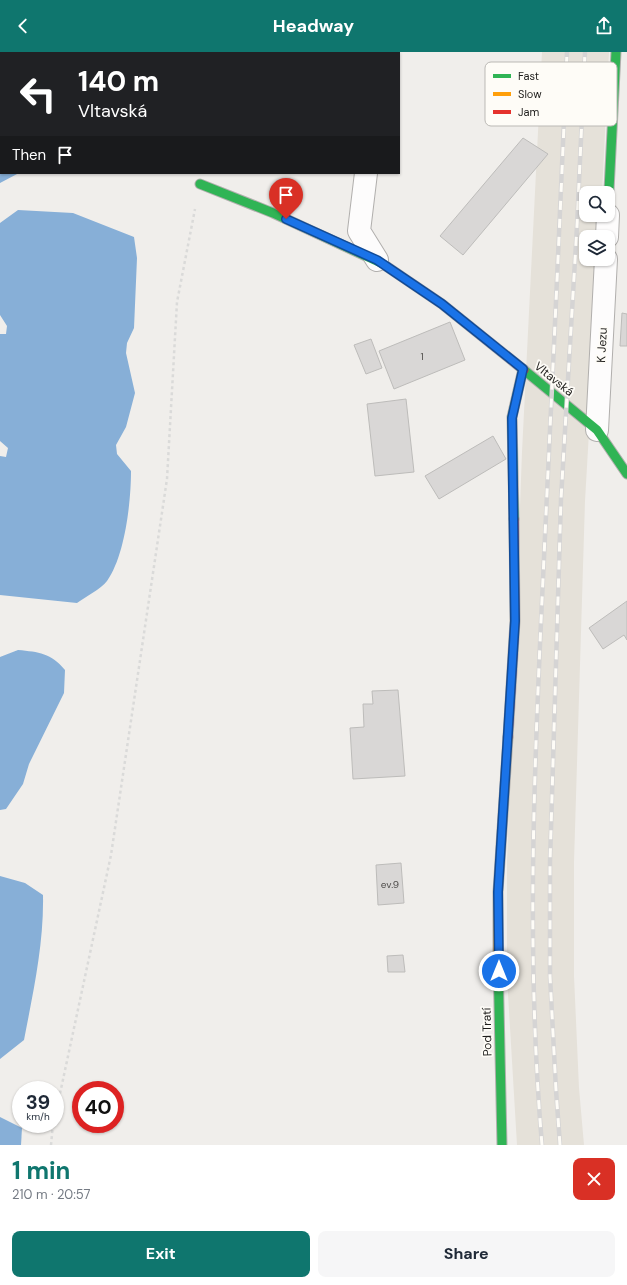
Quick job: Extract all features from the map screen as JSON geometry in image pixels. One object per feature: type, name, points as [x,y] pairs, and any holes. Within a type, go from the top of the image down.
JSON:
[{"type":"street","points":[[615,62],[616,52]]},
{"type":"street","points":[[609,186],[612,126]]},
{"type":"street","points":[[366,174],[360,231],[377,260]]},
{"type":"street","name":"Vltavská","points":[[200,184],[273,213],[377,260],[442,304],[598,430],[627,474]]},
{"type":"street","name":"K Jezu","points":[[598,430],[606,266]]},
{"type":"street","name":"Pod Tratí","points":[[502,1145],[499,1050],[498,892],[515,621],[512,418],[523,369]]},
{"type":"path","points":[[63,1081],[111,855],[167,479],[177,302],[200,184]]},
{"type":"path","points":[[51,1145],[52,1133]]},
{"type":"shaded area","points":[[542,52],[609,52],[609,62],[542,62]]},
{"type":"shaded area","points":[[538,126],[605,126],[602,186],[579,186],[579,222],[601,222],[600,230],[579,230],[579,266],[599,266],[585,501],[574,862],[574,976],[579,1088],[584,1145],[517,1145],[507,977],[507,861],[522,452]]},
{"type":"water","points":[[0,174],[17,174],[0,183]]},
{"type":"water","points":[[18,210],[73,213],[134,237],[137,258],[134,328],[127,343],[126,353],[135,393],[126,427],[116,445],[117,454],[131,471],[130,498],[126,528],[118,558],[107,581],[97,590],[77,603],[0,595],[0,456],[6,457],[8,448],[0,441],[0,334],[6,334],[7,326],[0,315],[0,223]]},
{"type":"water","points":[[18,650],[44,654],[60,664],[65,670],[64,693],[29,764],[23,784],[6,809],[0,810],[0,657]]},
{"type":"water","points":[[0,876],[25,883],[43,895],[43,913],[40,950],[24,1040],[0,1059]]},
{"type":"water","points":[[0,1117],[12,1123],[12,1133],[22,1133],[21,1145],[0,1145]]},
{"type":"building","points":[[523,138],[548,154],[463,255],[440,236]]},
{"type":"building","points":[[622,313],[627,314],[627,346],[620,346]]},
{"type":"building","points":[[450,322],[465,360],[394,389],[379,351]]},
{"type":"building","points":[[371,339],[382,368],[366,374],[354,345]]},
{"type":"building","points":[[406,399],[414,472],[375,476],[367,404]]},
{"type":"building","points":[[493,436],[506,459],[439,499],[425,476]]},
{"type":"building","points":[[627,601],[627,640],[624,635],[603,649],[589,628]]},
{"type":"building","points":[[398,690],[405,776],[353,779],[350,728],[364,727],[363,704],[373,704],[372,691]]},
{"type":"building","points":[[401,863],[404,903],[378,905],[376,865]]},
{"type":"building","points":[[403,955],[405,972],[388,972],[387,956]]},
{"type":"railway","points":[[567,52],[567,62]]},
{"type":"railway","points":[[585,52],[585,62]]},
{"type":"railway","points":[[542,1145],[534,1004],[533,862],[537,721],[564,126]]},
{"type":"railway","points":[[560,1145],[550,976],[550,862],[561,499],[582,126]]},
{"type":"traffic: fast","points":[[615,62],[616,52]]},
{"type":"traffic: fast","points":[[609,186],[612,126]]},
{"type":"traffic: fast","points":[[200,184],[273,213],[383,264]]},
{"type":"traffic: fast","points":[[514,519],[512,417],[523,369]]},
{"type":"traffic: fast","points":[[524,370],[597,430],[627,474]]},
{"type":"traffic: fast","points":[[498,960],[502,1145]]},
{"type":"traffic: slow","points":[[498,960],[498,892],[508,737]]},
{"type":"traffic: jam","points":[[383,264],[442,304],[524,370]]},
{"type":"traffic: jam","points":[[508,737],[515,621],[514,519]]},
{"type":"route","points":[[286,219],[377,260],[442,304],[523,369],[512,418],[514,439],[515,621],[498,892],[499,971]]}]
